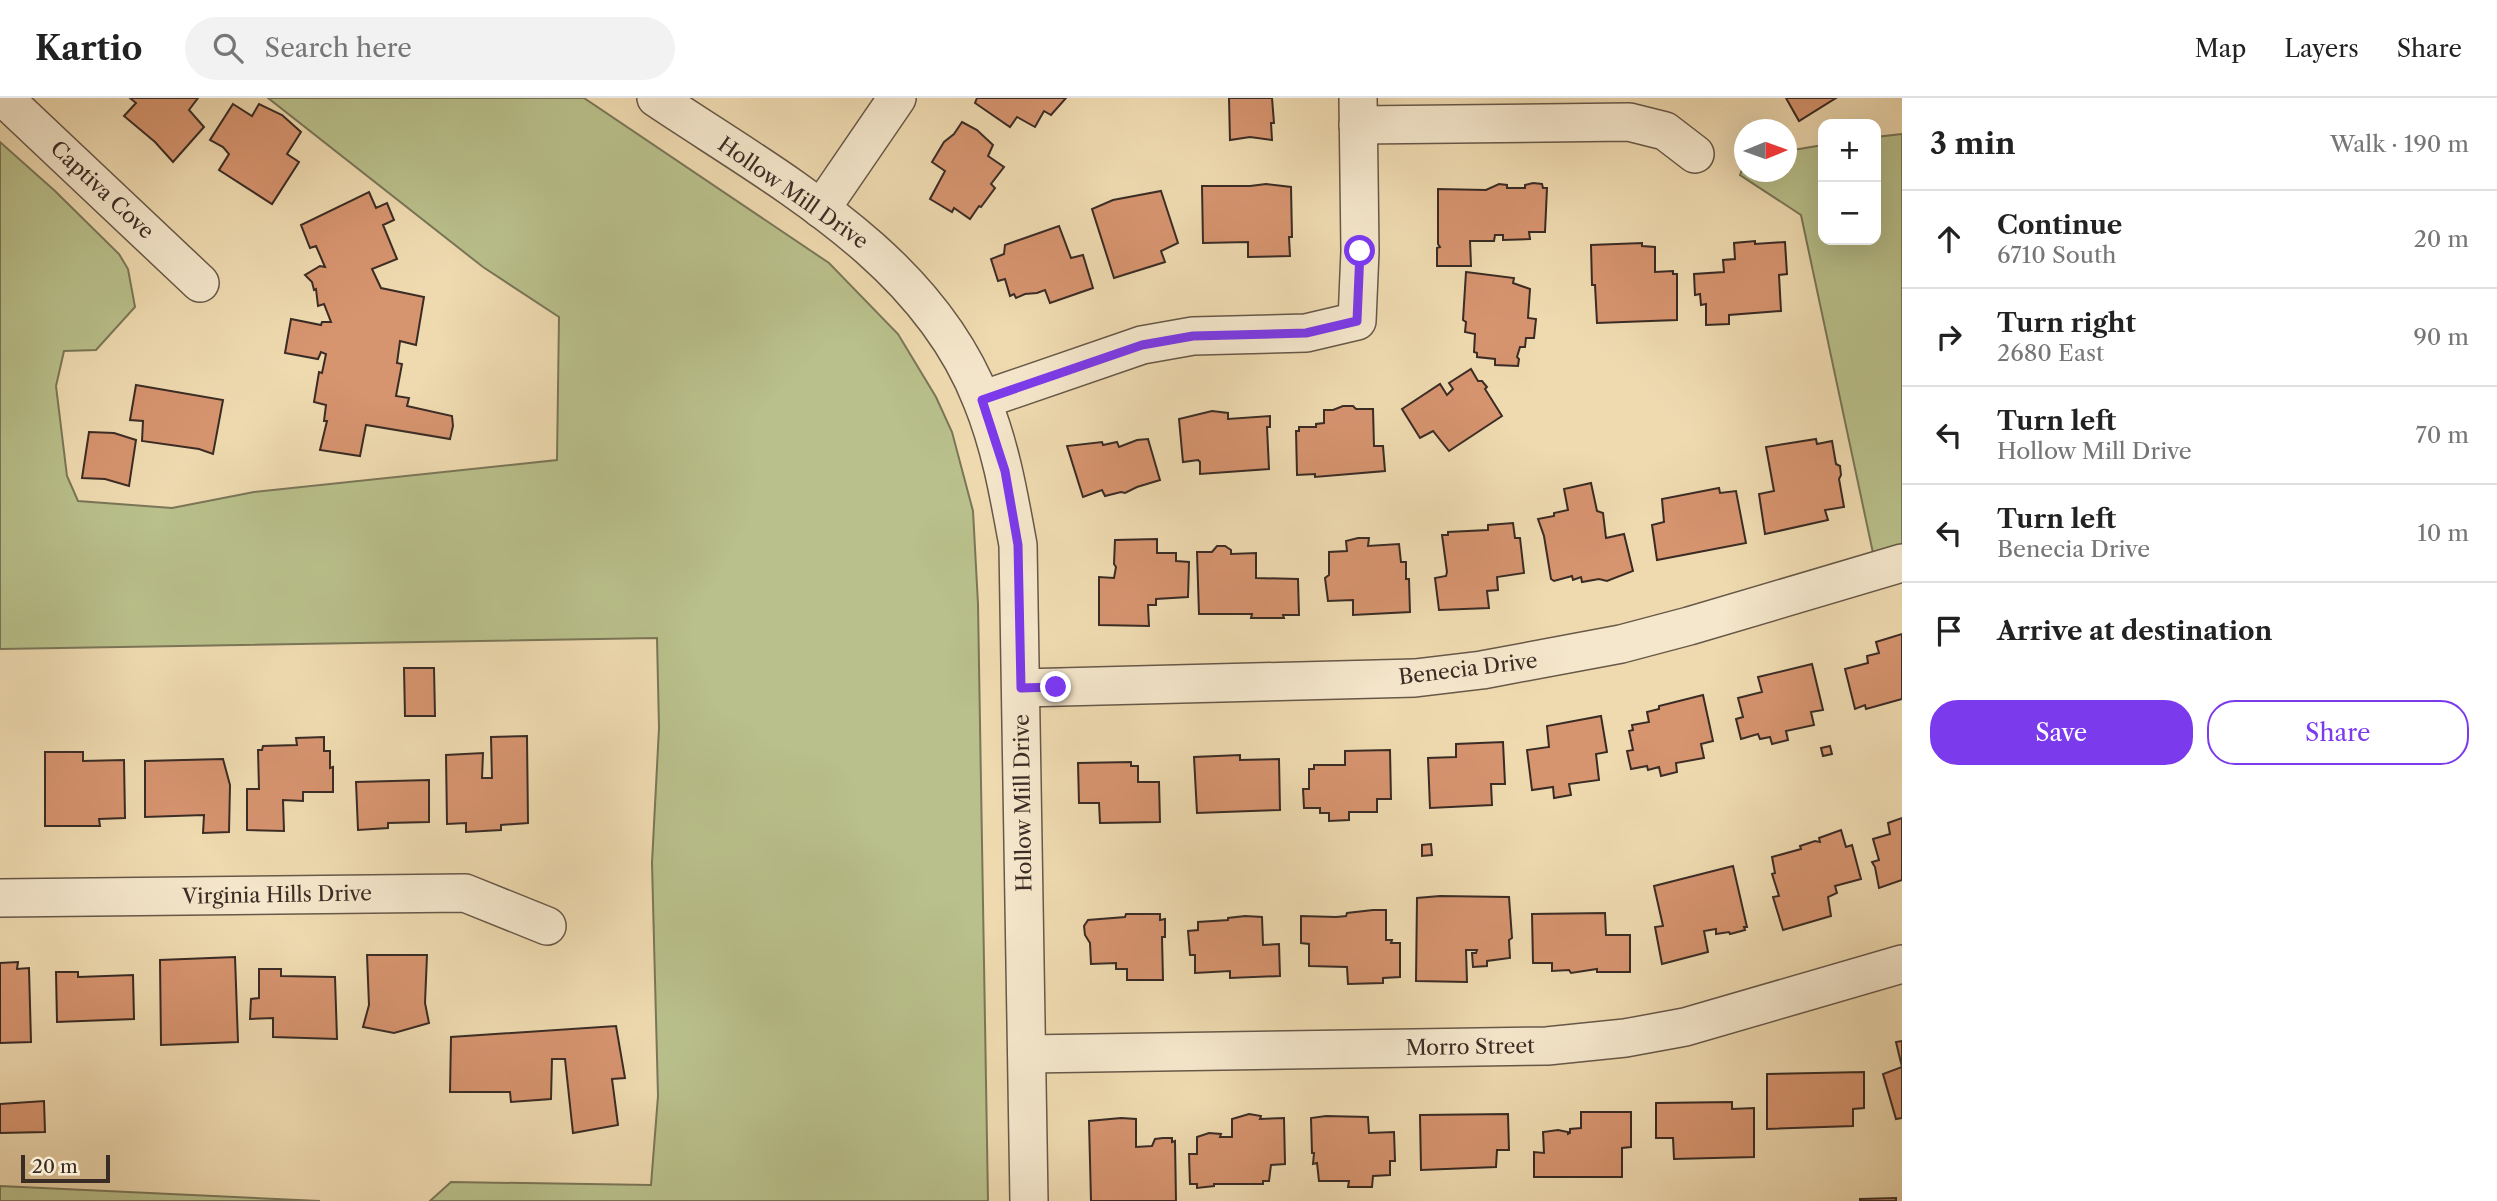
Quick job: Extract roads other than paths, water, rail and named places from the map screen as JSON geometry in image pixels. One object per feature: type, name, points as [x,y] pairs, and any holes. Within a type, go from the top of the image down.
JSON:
[{"type":"street","name":"Captiva Cove","points":[[4,98],[200,283]]},
{"type":"street","name":"Hollow Mill Drive","points":[[656,98],[821,209],[864,242],[901,276],[960,355],[982,400],[1005,471],[1018,545],[1029,1201]]},
{"type":"street","points":[[821,209],[897,98]]},
{"type":"street","points":[[982,400],[1142,345],[1193,336],[1306,333],[1357,321],[1360,251],[1358,111],[1629,122],[1665,131],[1695,154]]},
{"type":"street","name":"Benecia Drive","points":[[1021,688],[1415,678],[1482,670],[1621,644],[1902,563]]},
{"type":"street","name":"Virginia Hills Drive","points":[[0,898],[465,893],[547,926]]},
{"type":"street","name":"Morro Street","points":[[1027,1054],[1547,1046],[1625,1038],[1685,1027],[1902,964]]}]
